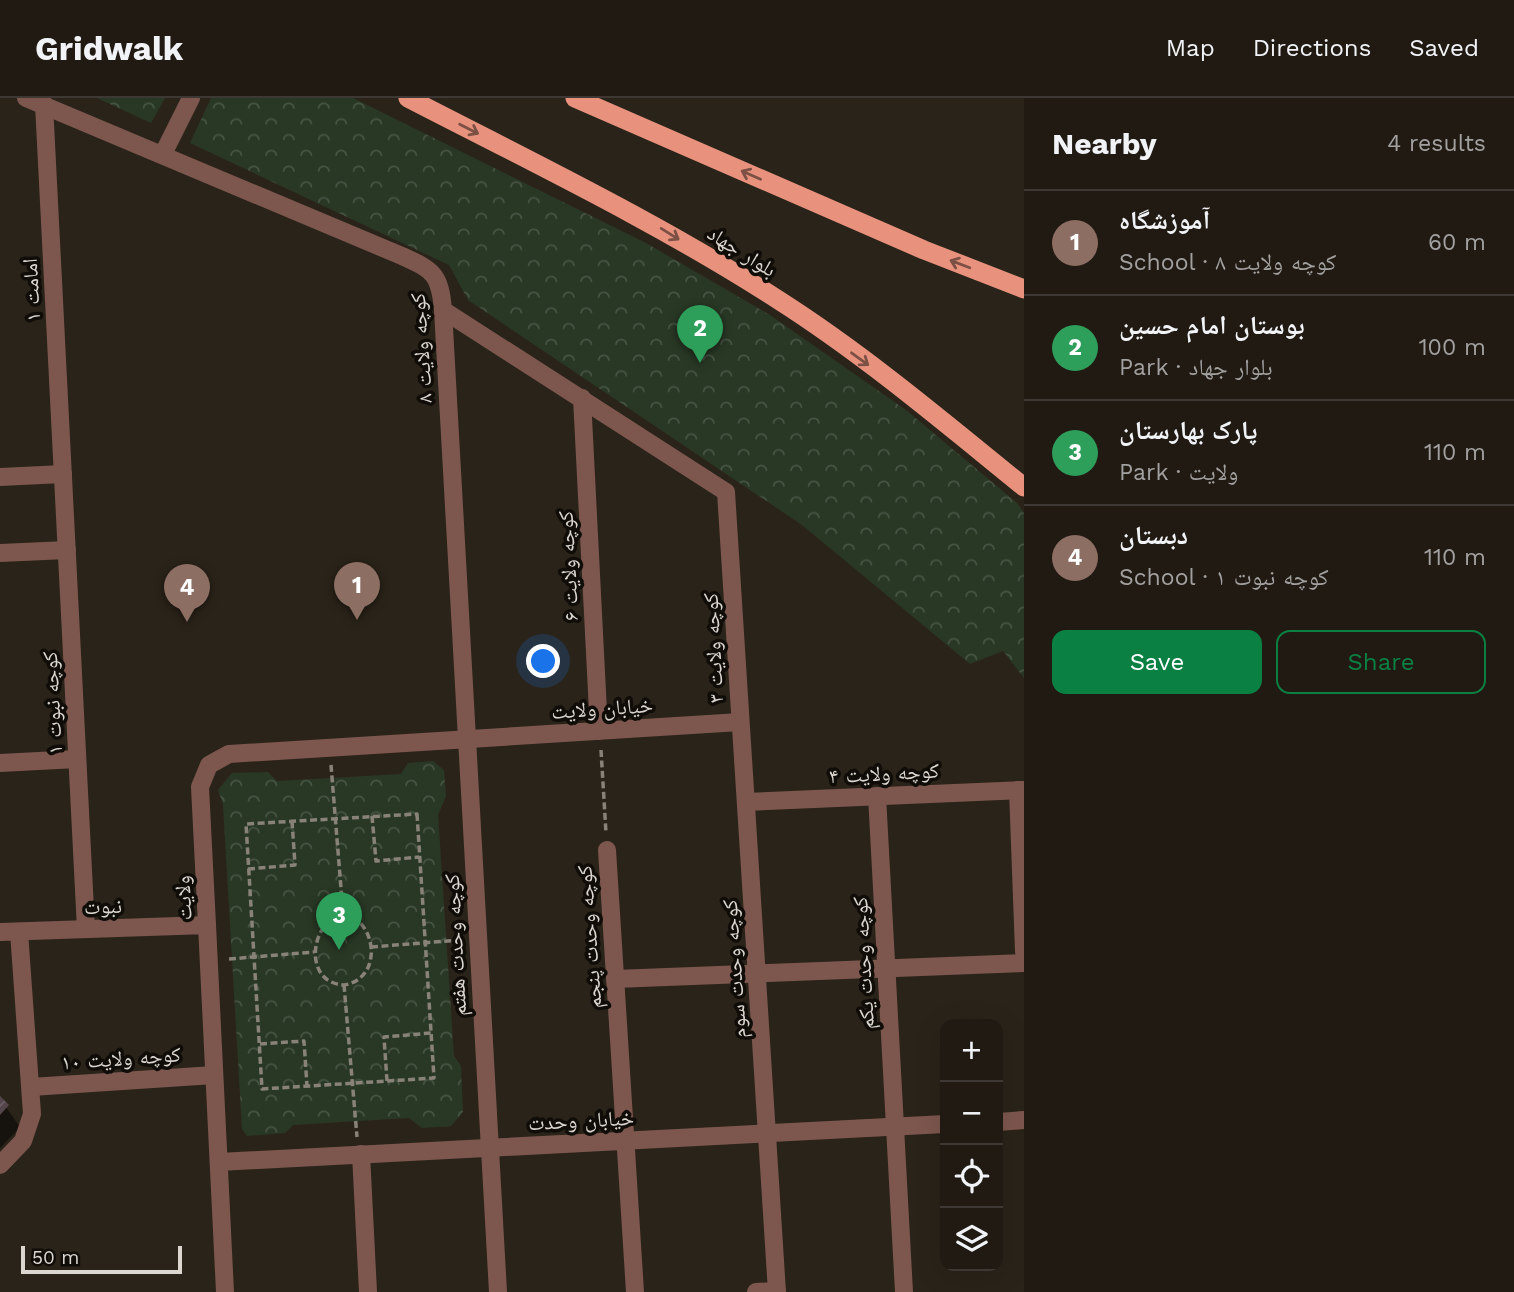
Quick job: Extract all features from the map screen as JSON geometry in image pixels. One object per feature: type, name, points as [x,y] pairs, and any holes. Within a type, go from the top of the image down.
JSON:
[{"type":"highway","name":"بلوار جهاد","points":[[408,98],[657,226],[781,302],[913,397],[1024,487]]},
{"type":"highway","points":[[575,98],[924,250],[1024,289]]},
{"type":"street","name":"کوچه ولایت ۸","points":[[26,98],[416,262],[438,280],[443,310],[466,739]]},
{"type":"street","points":[[163,154],[191,98]]},
{"type":"street","name":"امامت ۱","points":[[44,104],[63,474]]},
{"type":"street","points":[[443,310],[582,398]]},
{"type":"street","name":"کوچه ولایت ۳","points":[[582,398],[726,492],[746,802]]},
{"type":"street","name":"کوچه ولایت ۶","points":[[582,398],[599,731]]},
{"type":"street","points":[[0,477],[63,474]]},
{"type":"street","name":"کوچه نبوت ۱","points":[[63,474],[86,929]]},
{"type":"street","points":[[0,553],[67,550]]},
{"type":"street","name":"خیابان ولایت","points":[[466,739],[740,722]]},
{"type":"street","name":"ولایت","points":[[225,1292],[200,787],[209,765],[229,754],[466,739]]},
{"type":"street","name":"کوچه وحدت هفتم","points":[[466,739],[498,1292]]},
{"type":"street","points":[[0,763],[77,759]]},
{"type":"street","points":[[1021,790],[1024,953]]},
{"type":"street","name":"کوچه ولایت ۴","points":[[746,802],[1021,790]]},
{"type":"street","name":"کوچه وحدت یکم","points":[[877,796],[904,1292]]},
{"type":"street","name":"کوچه وحدت سوم","points":[[746,802],[777,1291]]},
{"type":"street","name":"کوچه وحدت پنجم","points":[[607,850],[635,1292]]},
{"type":"street","name":"نبوت","points":[[0,932],[207,925]]},
{"type":"street","points":[[0,1164],[17,1149],[29,1128],[31,1087],[19,932]]},
{"type":"street","points":[[615,979],[1024,963]]},
{"type":"street","name":"کوچه ولایت ۱۰","points":[[31,1087],[214,1074]]},
{"type":"street","points":[[1003,1122],[1024,1120]]},
{"type":"street","name":"خیابان وحدت","points":[[219,1162],[940,1124]]},
{"type":"street","points":[[361,1154],[368,1292]]},
{"type":"street","points":[[756,1292],[777,1291]]},
{"type":"path","name":"کوچه وحدت پنجم","points":[[599,731],[607,850]]},
{"type":"path","points":[[330,747],[343,913]]},
{"type":"path","points":[[417,814],[434,1078],[262,1088],[246,824],[335,819],[417,814]]},
{"type":"path","points":[[372,816],[376,861],[420,857]]},
{"type":"path","points":[[248,869],[295,865],[292,821]]},
{"type":"path","points":[[343,913],[362,924],[371,947],[366,970],[356,981],[344,985],[332,983],[323,974],[314,952],[317,938],[327,921],[343,913]]},
{"type":"path","points":[[371,947],[478,939]]},
{"type":"path","points":[[209,960],[314,952]]},
{"type":"path","points":[[344,985],[361,1154]]},
{"type":"path","points":[[387,1081],[384,1037],[431,1033]]},
{"type":"path","points":[[260,1044],[304,1041],[307,1086]]},
{"type":"green space","points":[[97,98],[165,98],[151,123]]},
{"type":"green space","points":[[211,98],[353,98],[646,243],[770,315],[906,410],[1017,503],[1024,513],[1024,678],[1003,651],[970,664],[802,525],[468,300],[449,265],[190,143]]},
{"type":"green space","points":[[433,761],[444,770],[446,796],[438,815],[454,1056],[461,1066],[463,1112],[451,1126],[422,1128],[409,1118],[293,1125],[285,1133],[247,1136],[242,1129],[223,805],[218,790],[232,773],[268,772],[277,781],[401,774],[408,763]]},
{"type":"building","points":[[0,1096],[9,1105],[0,1115]]},
{"type":"place","name":"بوستان امام حسین","points":[[700,363]]},
{"type":"place","name":"آموزشگاه","points":[[357,620]]},
{"type":"place","name":"دبستان","points":[[187,622]]},
{"type":"place","name":"پارک بهارستان","points":[[339,950]]}]
